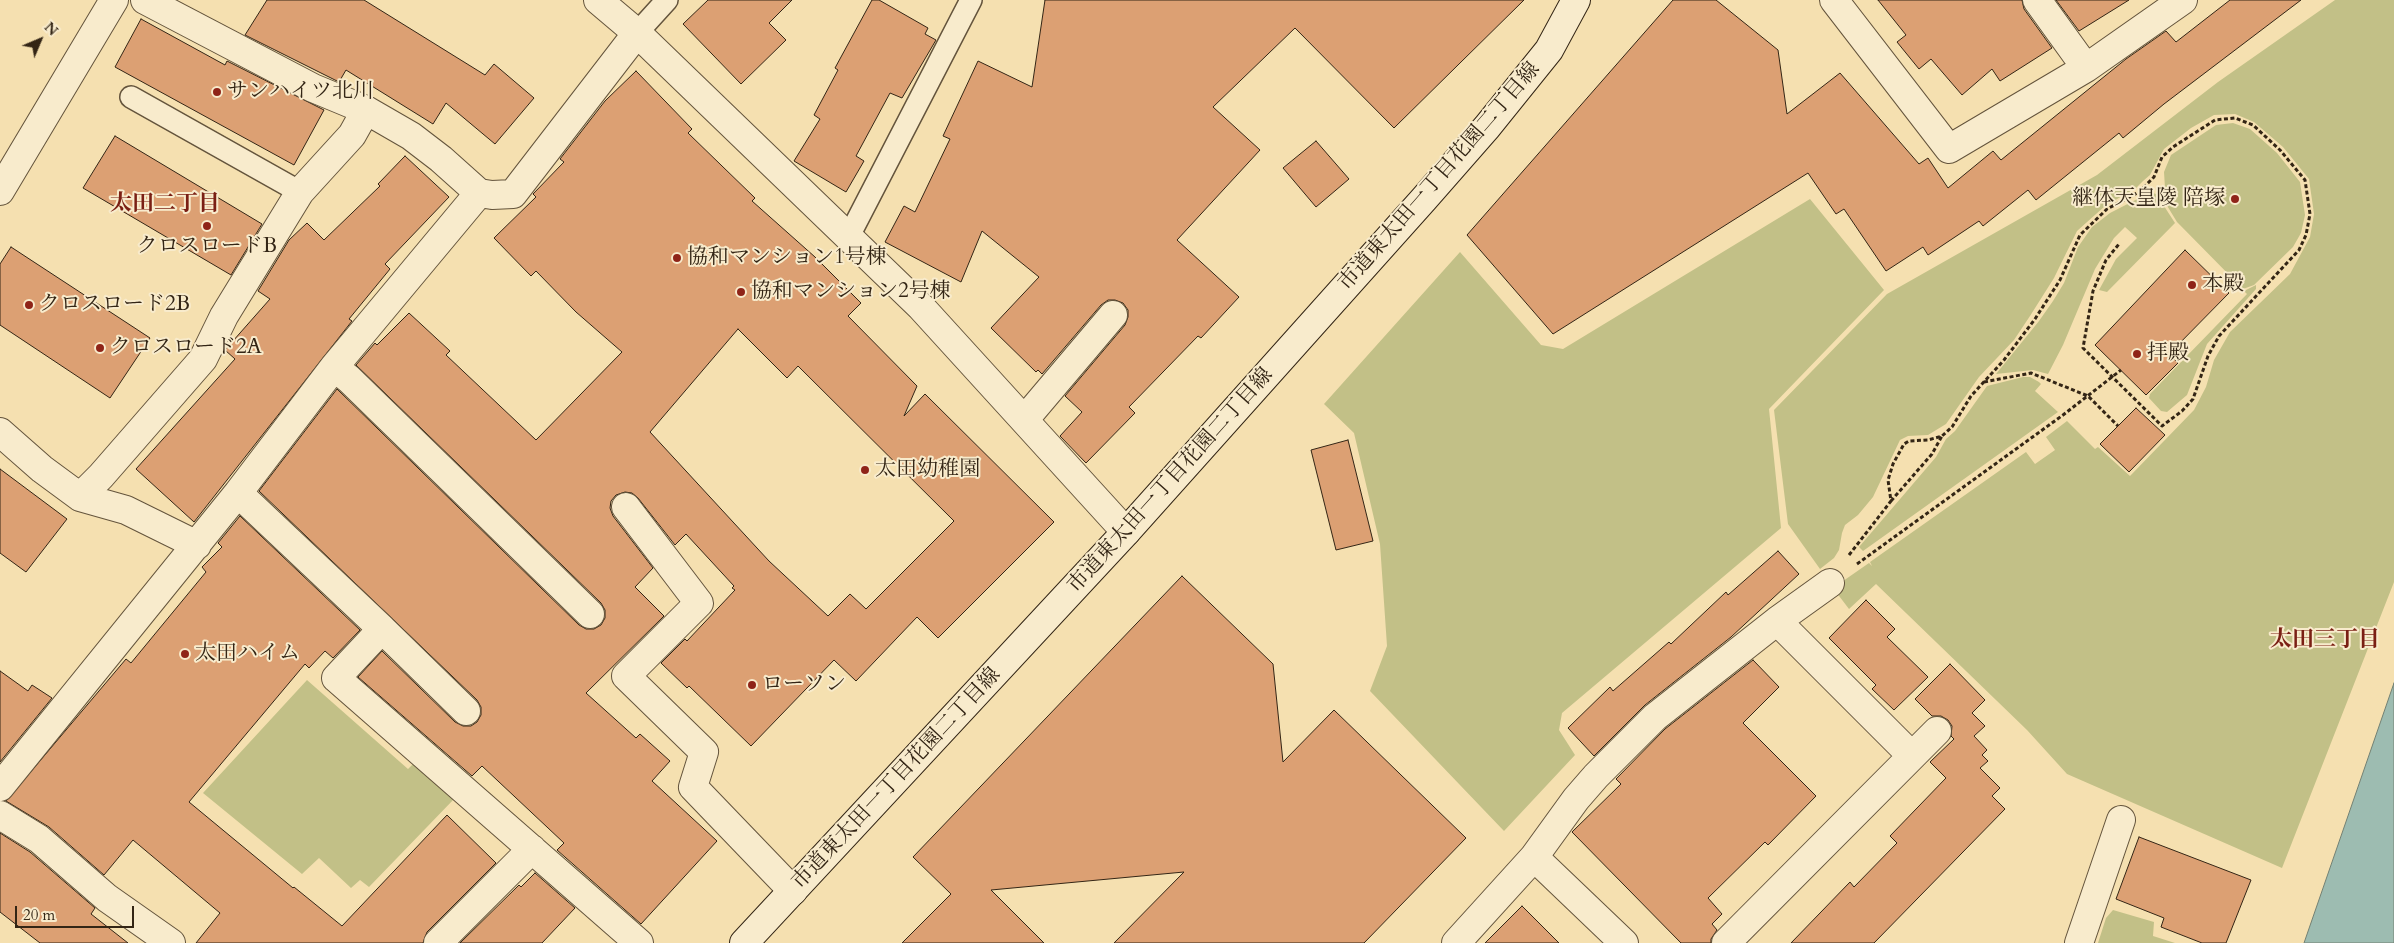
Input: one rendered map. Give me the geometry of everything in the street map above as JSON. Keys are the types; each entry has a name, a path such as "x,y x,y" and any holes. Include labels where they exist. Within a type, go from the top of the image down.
{"street":[{"path":"0,191 114,0"},
{"path":"144,0 313,88 366,110 411,136 441,159 479,193 492,196 512,194 637,33"},
{"path":"598,0 637,33 921,307 1126,532"},
{"name":"市道東太田一丁目花園二丁目線","path":"744,943 1126,532 1487,128 1548,50 1576,0"},
{"path":"1834,0 1949,149 2086,68 2183,0"},
{"path":"2037,0 2086,68"},
{"path":"80,497 101,476 203,359 224,316 300,192 352,135 366,110"},
{"path":"0,787 197,545 334,367 479,193"},
{"path":"1025,419 1113,315"},
{"path":"334,367 349,379 590,614"},
{"path":"0,432 42,469 80,497 126,510 197,545"},
{"path":"238,493 466,711"},
{"path":"626,507 699,603 626,676 704,752 693,788 793,892"},
{"path":"1456,943 1534,857 1576,799 1656,717 1777,621 1833,581"},
{"path":"1777,621 1912,756"},
{"path":"382,629 336,678 639,943"},
{"path":"1726,943 1937,731"},
{"path":"0,815 39,839 107,898 171,943"},
{"path":"2079,943 2121,820"},
{"path":"438,943 532,849"},
{"path":"1534,857 1624,943"}],"lane":[{"path":"637,33 667,0"},
{"path":"848,238 971,0"},
{"path":"131,97 300,192"}],"path":[{"path":"1833,581 1856,544 1932,454 1942,436 1952,427 1983,382 2004,360 2035,319 2060,280 2074,246 2089,224 2107,209 2139,192 2154,177 2162,157 2167,152 2194,132 2215,120 2235,118 2253,125 2280,150 2305,180 2310,214 2306,235 2299,250 2219,336 2208,356 2193,399 2167,424 2162,426 2082,348 2093,291 2106,260 2119,244"},
{"path":"1833,581 2121,370"},
{"path":"1983,382 2031,373 2088,396 2118,426"},
{"path":"1891,501 1888,480 1893,464 1904,444 1909,441 1928,440 1942,436"}],"shaded area":[{"path":"2335,0 2394,0 2394,582 2282,868 2067,774 2027,730 1876,584 1849,609 1833,588 1869,563 1872,566 1870,562 2026,452 2035,464 2055,450 2046,437 2067,421 2095,449 2098,447 2130,476 2194,410 2206,387 2214,360 2230,332 2290,274 2310,237 2314,214 2309,179 2283,147 2254,122 2235,114 2214,115 2191,128 2164,149 2150,175 2136,188 2105,206 2077,231 2054,278 2014,340 1979,377 1946,424 1928,435 1908,436 1900,440 1873,497 1858,515 1845,525 1839,550 1834,558 1820,569 1788,524 1774,410 1887,294 2097,175 2218,82"},
{"path":"2233,123 2250,129 2277,153 2300,182 2305,215 2301,233 2293,247 2254,285 2243,289 2177,222 2166,204 2164,172 2171,155 2216,125"},
{"path":"2151,192 2163,197 2164,206 2175,223 2107,292 2099,290 2116,259 2137,238 2125,227 2114,238 2095,269 2063,345 2048,374 2033,370 1996,374 2053,301 2064,283 2078,247 2092,227 2110,213"},
{"path":"1810,199 1884,290 1769,409 1781,528 1562,713 1559,730 1575,755 1504,831 1370,691 1387,646 1380,544 1354,433 1324,404 1460,252 1541,345 1563,349"},
{"path":"2256,285 2256,289 2207,344 2187,395 2167,412 2161,411 2149,398 2150,394 2247,294 2244,291"},
{"path":"2030,377 2041,384 2035,391 2058,412 1863,551 1859,547 1936,457 1946,439 1955,431 1987,386"},
{"path":"307,680 408,769 415,762 455,798 369,887 360,880 351,888 319,858 302,874 203,793"},
{"path":"2113,910 2154,922 2153,936 2175,943 2098,943 2106,918"}],"water":[{"path":"2394,683 2394,943 2304,943"}],"building":[{"path":"267,0 364,0 485,75 494,64 534,98 495,144 446,103 433,124 346,70 339,82 245,35"},
{"path":"708,0 792,0 769,23 786,40 741,84 683,24"},
{"path":"872,0 879,0 928,28 925,34 936,40 902,98 890,93 856,156 864,161 846,192 794,161 820,119 814,115 838,70 835,68"},
{"path":"1045,0 1524,0 1394,128 1295,28 1213,107 1260,150 1177,240 1239,297 1201,338 1198,336 1129,407 1135,413 1086,463 1060,436 1082,412 1065,396 1125,325 1128,310 1123,303 1108,300 1101,305 1042,374 1038,370 1036,372 991,328 1039,277 982,231 961,282 885,242 904,206 915,212 950,139 943,136 978,61 1032,87"},
{"path":"1673,0 1716,0 1778,50 1787,114 1840,73 1919,164 1928,158 1948,188 1993,151 2001,160 2126,59 2166,31 2176,42 2230,0 2301,0 2164,104 2123,138 2119,133 2036,200 2028,190 1983,226 1979,221 1928,255 1923,247 1886,271 1844,209 1836,214 1808,173 1553,334 1467,235"},
{"path":"1878,0 2022,0 2024,9 2052,48 2000,81 1992,69 1962,95 1931,59 1919,69 1897,42 1906,35"},
{"path":"2056,0 2129,0 2079,31"},
{"name":"サンハイツ北川","path":"141,19 225,65 227,61 324,110 294,165 115,67"},
{"path":"636,71 692,129 688,133 755,198 752,201 815,257 861,303 848,316 917,386 904,416 925,394 1054,522 938,638 917,617 856,681 834,660 751,746 689,686 687,688 661,663 685,639 687,641 735,590 732,588 734,586 686,534 675,545 638,498 632,493 625,492 616,495 611,501 610,508 613,516 653,568 635,587 664,616 586,693 636,738 640,734 670,761 652,781 717,841 641,924 557,850 564,843 482,766 472,776 358,677 382,651 455,722 463,726 471,726 477,722 481,715 481,707 477,700 259,491 337,389 579,625 586,629 594,629 601,625 605,618 605,610 601,603 356,365 375,343 377,345 409,313 450,351 446,355 536,440 622,352 576,312 536,271 531,276 494,238 536,197 533,194 564,162 560,159 605,101","holes":["738,329 787,378 798,366 954,521 866,609 850,594 828,616 769,561 650,432"]},
{"path":"115,136 262,224 231,275 83,188"},
{"path":"1316,141 1349,179 1316,207 1283,168"},
{"path":"405,156 449,197 385,264 390,269 349,319 352,321 194,522 136,469 235,359 225,350 270,299 258,291 289,240 307,223 324,240 380,186 378,184"},
{"path":"11,247 150,338 110,398 0,325 0,264"},
{"path":"2185,250 2229,293 2169,354 2178,363 2146,395 2095,345"},
{"path":"2136,408 2165,435 2129,472 2100,444"},
{"path":"1348,440 1373,541 1336,550 1311,450"},
{"path":"0,469 67,519 26,572 0,553"},
{"path":"240,516 360,630 333,658 325,651 309,668 305,664 189,802 342,926 447,815 496,863 427,932 423,943 196,943 220,913 133,840 104,875 49,827 6,801 126,659 131,663 206,572 202,567 222,547 218,543"},
{"path":"1778,551 1799,574 1731,637 1645,705 1594,756 1568,728 1610,687 1613,691 1669,642 1671,644 1726,592 1728,595"},
{"path":"1182,576 1273,664 1283,762 1334,710 1466,838 1364,943 1114,943 1184,872 991,890 1044,943 902,943 951,894 913,857"},
{"path":"1866,600 1895,629 1887,637 1928,677 1894,710 1872,689 1876,685 1829,638"},
{"path":"1753,660 1779,687 1743,723 1816,796 1768,845 1765,842 1708,898 1722,914 1712,924 1717,930 1711,939 1711,943 1681,943 1572,832 1621,784 1616,779 1665,729"},
{"path":"1950,664 1985,700 1972,713 1985,726 1974,736 1987,750 1982,755 1988,761 1980,768 2000,788 1992,796 2005,809 1874,943 1791,943 1850,882 1854,887 1897,843 1890,836 1946,778 1930,762 1954,739 1951,736 1952,726 1948,720 1941,716 1932,716 1915,699"},
{"path":"0,671 28,691 32,685 52,698 0,762"},
{"path":"0,833 30,852 95,908 91,914 128,943 40,943 0,912"},
{"path":"2139,837 2251,880 2226,943 2202,943 2161,927 2164,918 2116,899"},
{"path":"535,873 575,908 542,943 460,943 519,885 521,887"},
{"path":"1522,906 1559,943 1485,943"}],"place":[{"name":"サンハイツ北川","path":"217,92"},
{"name":"継体天皇陵 陪塚","path":"2235,199"},
{"name":"クロスロードB","path":"207,226"},
{"name":"協和マンション1号棟","path":"677,258"},
{"name":"本殿","path":"2192,285"},
{"name":"協和マンション2号棟","path":"741,292"},
{"name":"クロスロード2B","path":"29,305"},
{"name":"クロスロード2A","path":"100,348"},
{"name":"拝殿","path":"2137,354"},
{"name":"太田幼稚園","path":"865,470"},
{"name":"太田ハイム","path":"185,654"},
{"name":"ローソン","path":"752,685"}],"district":[{"name":"太田二丁目","path":"165,205"},
{"name":"太田三丁目","path":"2325,641"}]}
